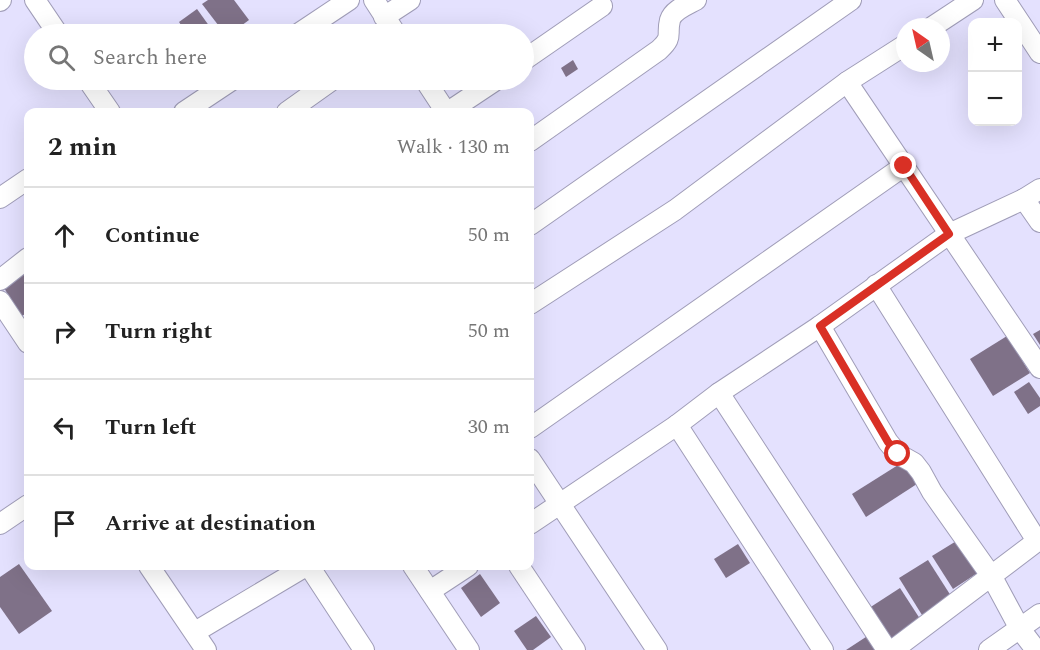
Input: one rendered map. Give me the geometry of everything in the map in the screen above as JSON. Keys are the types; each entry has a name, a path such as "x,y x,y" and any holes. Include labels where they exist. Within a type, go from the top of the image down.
{"street":[{"path":"35,0 51,24"},
{"path":"313,24 349,0"},
{"path":"374,0 388,24"},
{"path":"396,24 410,0"},
{"path":"534,138 659,50 667,42 670,34 670,21 674,13 696,0"},
{"path":"534,222 851,0"},
{"path":"946,18 974,0"},
{"path":"1005,0 1040,53"},
{"path":"534,53 602,6"},
{"path":"534,300 675,210 848,82 896,51"},
{"path":"848,82 1040,368"},
{"path":"95,90 107,108"},
{"path":"190,108 217,90"},
{"path":"293,108 318,90"},
{"path":"432,90 444,108"},
{"path":"453,108 481,90"},
{"path":"534,425 904,166"},
{"path":"0,198 24,182"},
{"path":"534,521 820,326 949,234 1032,194 1040,222"},
{"path":"0,280 24,261"},
{"path":"876,285 1039,540 893,650"},
{"path":"0,301 24,337"},
{"path":"820,326 888,442 898,454 914,463 921,472 932,492 992,577 1020,629 1036,650"},
{"path":"719,393 887,650"},
{"path":"676,425 823,650"},
{"path":"534,465 657,650"},
{"path":"0,524 24,508"},
{"path":"152,570 207,650"},
{"path":"195,633 300,570"},
{"path":"310,570 364,650"},
{"path":"416,570 469,650"},
{"path":"430,591 462,570"},
{"path":"522,570 575,650"},
{"path":"989,650 1040,614"}],"building":[{"path":"208,0 234,0 249,20 244,24 217,24 202,4"},
{"path":"197,9 208,24 180,24 179,22"},
{"path":"573,60 578,69 566,77 561,68"},
{"path":"24,271 24,315 22,316 2,285"},
{"path":"1040,330 1040,345 1033,334"},
{"path":"1007,336 1030,373 993,396 970,359"},
{"path":"1029,382 1040,398 1040,406 1028,414 1014,392"},
{"path":"906,460 920,482 866,517 852,494"},
{"path":"958,540 979,572 953,589 932,556"},
{"path":"738,544 750,563 726,578 714,559"},
{"path":"928,560 951,596 922,615 899,578"},
{"path":"19,564 52,611 19,634 0,607 0,577"},
{"path":"480,574 500,603 481,617 461,588"},
{"path":"900,588 924,625 890,647 866,610"},
{"path":"536,616 551,637 533,650 527,650 514,631"},
{"path":"872,633 883,650 846,650"}],"route":[{"path":"898,454 888,442 820,326 949,234 904,166"}]}
